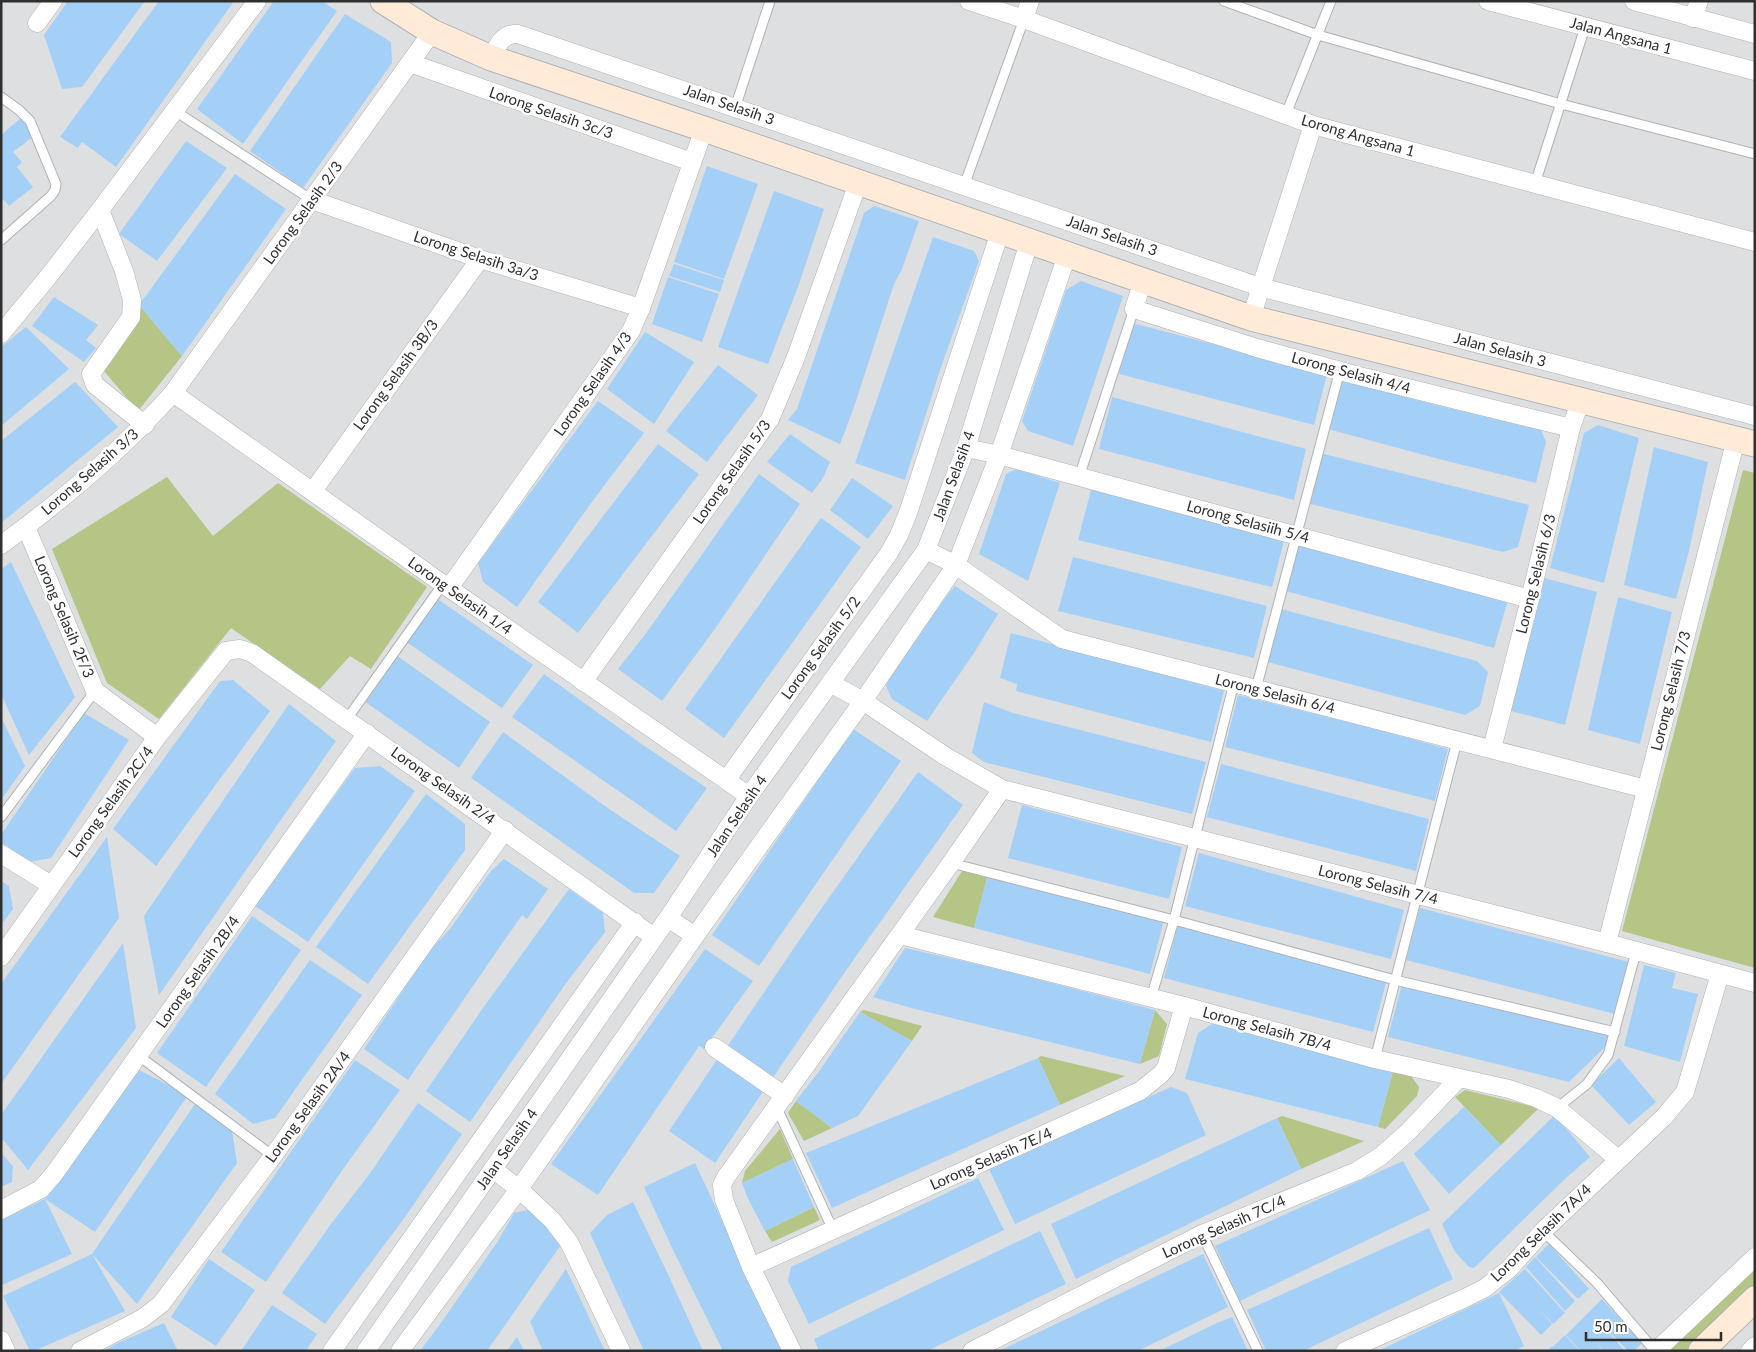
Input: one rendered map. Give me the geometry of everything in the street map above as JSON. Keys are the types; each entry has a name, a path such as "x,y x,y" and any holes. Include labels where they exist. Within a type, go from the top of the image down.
{"street":[{"path":"37,23 52,1"},
{"path":"1,334 100,210 257,1"},
{"name":"Jalan Selasih 3","path":"383,1 432,32 491,58 704,129 858,184 1251,318 1581,399 1745,442"},
{"name":"Lorong Angsana 1","path":"969,1 1024,19 1313,125 1755,242"},
{"path":"1024,19 1030,1"},
{"name":"Jalan Angsana 1","path":"1488,1 1755,71"},
{"path":"1634,1 1696,9 1755,34"},
{"name":"Lorong Selasih 2/3","path":"173,393 432,32"},
{"name":"Jalan Selasih 3","path":"491,58 503,37 518,34 1260,287 1755,416"},
{"name":"Lorong Selasih 3c/3","path":"410,63 692,162"},
{"path":"1251,318 1313,125"},
{"name":"Lorong Selasih 4/3","path":"446,586 631,331 641,308 704,129"},
{"name":"Lorong Selasih 5/3","path":"583,682 770,419 796,357 858,184"},
{"name":"Lorong Selasih 3a/3","path":"312,200 480,259 641,308"},
{"path":"100,210 124,271 132,300 131,317 92,374 96,385 144,425"},
{"name":"Lorong Selasih 5/2","path":"727,779 889,553 899,535 908,513 1000,232"},
{"name":"Jalan Selasih 4","path":"366,1351 668,918 749,796 926,550 966,448 1029,242"},
{"path":"400,1351 519,1189 695,936 863,701 956,565 999,455 1066,255"},
{"name":"Lorong Selasih 3B/3","path":"313,491 480,259"},
{"path":"1134,309 1143,280"},
{"name":"Lorong Selasih 4/4","path":"1134,309 1257,348 1571,428"},
{"name":"Lorong Selasih 1/4","path":"173,393 583,682 727,779 749,796"},
{"name":"Lorong Selasih 3/3","path":"1,545 26,527 115,453 173,393"},
{"name":"Lorong Selasih 6/3","path":"1492,750 1571,428 1581,399"},
{"name":"Lorong Selasih 7/3","path":"1607,943 1646,789 1745,442"},
{"name":"Lorong Selasiih 5/4","path":"966,448 999,455 1530,599"},
{"name":"Lorong Selasih 2F/3","path":"26,527 95,692 157,738"},
{"name":"Lorong Selasih 6/4","path":"926,550 956,565 1062,639 1646,789"},
{"name":"Lorong Selasih 2/4","path":"226,651 240,649 252,653 654,937"},
{"name":"Lorong Selasih 2C/4","path":"1,957 157,738 226,651"},
{"name":"Lorong Selasih 7/4","path":"830,683 863,701 945,756 1002,789 1607,943 1755,983"},
{"name":"Lorong Selasih 2B/4","path":"1,1210 41,1189 54,1174 367,733"},
{"path":"792,1351 751,1267 724,1200 722,1185 726,1176 781,1102 1002,789"},
{"name":"Lorong Selasih 2A/4","path":"80,1351 143,1318 162,1304 274,1156 505,830"},
{"path":"1,854 51,885"},
{"path":"668,918 695,936"},
{"path":"332,1351 635,922"},
{"name":"Lorong Selasih 7B/4","path":"900,935 1184,1006 1375,1059 1509,1089 1536,1098 1557,1108 1618,1158"},
{"name":"Lorong Selasih 7A/4","path":"1345,1351 1485,1288 1508,1269 1543,1231 1664,1116 1685,1092 1720,974"},
{"name":"Lorong Selasih 7E/4","path":"751,1267 1140,1092 1166,1068 1184,1006"},
{"path":"714,1046 781,1102"},
{"name":"Lorong Selasih 7C/4","path":"972,1351 1202,1234 1357,1171 1381,1156 1408,1132 1458,1079"},
{"path":"493,1169 519,1189 552,1220 570,1242 621,1351"},
{"path":"1655,1351 1755,1257"},
{"path":"1701,1351 1755,1299"},
{"path":"1,1340 6,1351"}],"lane":[{"path":"735,108 770,1"},
{"path":"1224,1 1318,35 1560,104 1755,154"},
{"path":"1286,114 1331,1"},
{"path":"964,186 1024,19"},
{"path":"1535,184 1585,27"},
{"path":"1,96 19,110 30,122 56,184 51,196 1,240"},
{"path":"175,111 312,200"},
{"path":"1079,477 1134,309"},
{"path":"1256,689 1340,370"},
{"path":"347,719 446,586"},
{"path":"1151,998 1174,920 1234,683"},
{"path":"1,817 95,692"},
{"path":"1375,1059 1457,740"},
{"path":"951,863 1174,920 1395,980 1614,1032"},
{"path":"1557,1108 1587,1084 1608,1055 1636,952"},
{"path":"139,1056 274,1156"},
{"path":"781,1102 834,1230"},
{"path":"1543,1231 1597,1283 1655,1351"},
{"path":"1202,1234 1258,1351"}],"green space":[{"path":"139,305 182,356 138,411 98,364"},
{"path":"1743,470 1755,473 1755,968 1622,931"},
{"path":"167,477 213,536 278,483 427,587 371,669 350,656 320,689 231,628 159,719 107,683 52,549"},
{"path":"964,868 988,874 974,928 933,917"},
{"path":"864,1010 922,1026 912,1041 860,1012"},
{"path":"1155,1010 1167,1024 1159,1056 1140,1064"},
{"path":"1041,1056 1125,1076 1060,1105 1038,1058"},
{"path":"1393,1071 1411,1076 1419,1087 1417,1096 1385,1129 1378,1127"},
{"path":"1465,1090 1539,1108 1501,1145 1455,1097"},
{"path":"796,1101 832,1128 804,1141 788,1113"},
{"path":"1282,1116 1364,1141 1301,1169 1277,1118"},
{"path":"780,1129 793,1159 742,1183 745,1171"},
{"path":"814,1207 820,1220 772,1242 765,1231"},
{"path":"1755,1257 1755,1299 1701,1351 1656,1351"}],"building":[{"path":"68,1 145,1 82,87 62,89 44,35"},
{"path":"159,1 234,1 116,167 82,142 78,148 60,137"},
{"path":"274,1 322,1 337,11 243,144 197,109"},
{"path":"345,14 391,42 392,63 303,188 250,151"},
{"path":"21,118 35,135 13,152 22,162 17,167 33,187 9,206 4,200 1,201 1,135"},
{"path":"186,141 227,168 157,261 119,234"},
{"path":"707,166 758,184 724,279 674,262"},
{"path":"235,174 286,209 182,356 139,305"},
{"path":"774,191 824,209 798,287 768,364 718,347"},
{"path":"874,206 919,221 902,269 894,284 840,444 788,420 797,409 864,213"},
{"path":"933,237 974,251 979,261 940,370 905,480 855,463"},
{"path":"674,264 724,280 720,292 669,276"},
{"path":"668,277 719,294 702,342 652,324"},
{"path":"1081,281 1123,296 1073,446 1028,431 1022,421 1066,290"},
{"path":"54,297 98,325 86,340 96,348 84,362 32,326"},
{"path":"1132,323 1327,374 1314,425 1119,374"},
{"path":"26,327 69,369 1,426 1,347"},
{"path":"645,332 694,362 654,424 607,389"},
{"path":"718,365 758,395 707,462 666,431"},
{"path":"1341,380 1541,430 1546,442 1536,483 1328,429"},
{"path":"75,382 118,427 1,523 1,441"},
{"path":"1112,397 1306,449 1294,500 1099,449"},
{"path":"598,401 644,433 517,607 483,582 478,563"},
{"path":"1598,425 1639,438 1604,583 1550,568 1584,433"},
{"path":"790,434 830,462 823,478 812,493 767,462"},
{"path":"658,444 699,474 578,633 538,602"},
{"path":"1654,447 1708,462 1689,551 1676,599 1624,585"},
{"path":"1320,453 1529,505 1518,547 1503,552 1307,503"},
{"path":"1016,469 1060,483 1028,581 979,554 1006,474"},
{"path":"759,474 800,504 717,626 662,701 618,669 644,636"},
{"path":"852,478 893,506 868,539 830,510"},
{"path":"1091,490 1172,508 1285,537 1272,587 1078,540"},
{"path":"821,518 861,547 724,738 685,709"},
{"path":"1300,540 1498,592 1507,603 1494,648 1286,591"},
{"path":"1073,557 1267,606 1254,658 1058,611"},
{"path":"11,562 75,697 29,755 1,694 1,569"},
{"path":"1544,578 1597,592 1565,725 1511,711"},
{"path":"955,586 998,614 974,653 927,721 892,699 886,686 890,675 936,609"},
{"path":"1618,597 1672,612 1640,744 1588,730"},
{"path":"436,598 533,665 502,708 405,641"},
{"path":"1281,609 1477,661 1488,672 1480,706 1465,715 1268,662"},
{"path":"1011,633 1224,691 1211,742 1016,691 1017,684 1000,678"},
{"path":"396,655 490,722 459,768 364,701"},
{"path":"544,674 640,743 707,788 676,831 512,717"},
{"path":"233,680 270,711 156,866 113,829 220,681"},
{"path":"1238,695 1448,749 1435,801 1225,747"},
{"path":"984,702 1013,713 1206,762 1192,814 984,762 972,753"},
{"path":"289,704 336,741 159,995 144,916"},
{"path":"84,713 129,740 51,858 30,862 1,842 1,835"},
{"path":"1,717 25,766 1,800"},
{"path":"853,729 901,761 759,966 712,935"},
{"path":"503,732 609,809 680,856 654,893 634,893 471,778"},
{"path":"1221,764 1429,819 1416,871 1207,817"},
{"path":"380,766 415,791 308,942 255,906 355,768"},
{"path":"918,772 963,805 772,1079 727,1047 802,936"},
{"path":"426,794 465,824 465,850 368,984 316,947"},
{"path":"1022,805 1182,847 1169,899 1008,858"},
{"path":"107,837 119,918 1,1084 1,984"},
{"path":"1199,853 1404,910 1391,959 1185,906"},
{"path":"504,859 548,889 527,919 522,915 408,1080 364,1049 429,951 450,929 491,871"},
{"path":"988,874 1164,920 1150,974 974,928"},
{"path":"1,881 9,886 13,909 1,925"},
{"path":"569,889 603,913 605,932 564,986 470,1122 426,1091"},
{"path":"1420,908 1629,962 1615,1014 1406,960"},
{"path":"252,916 301,950 206,1087 157,1053"},
{"path":"1178,925 1387,979 1373,1032 1164,978"},
{"path":"123,943 136,1028 28,1170 1,1137 1,1115"},
{"path":"905,948 994,968 1155,1010 1140,1064 873,997"},
{"path":"705,949 753,981 704,1049 699,1046 598,1195 551,1164"},
{"path":"310,960 362,995 275,1118 253,1124 215,1094"},
{"path":"1644,965 1676,973 1672,988 1698,994 1680,1062 1624,1046"},
{"path":"1402,984 1498,1009 1610,1034 1606,1046 1569,1082 1388,1037"},
{"path":"860,1012 912,1041 858,1116 832,1128 796,1101"},
{"path":"1215,1022 1393,1071 1378,1127 1185,1079 1198,1033"},
{"path":"718,1058 764,1090 715,1163 669,1131"},
{"path":"1038,1058 1060,1105 832,1208 806,1153"},
{"path":"1619,1058 1656,1102 1629,1125 1591,1085"},
{"path":"355,1060 400,1090 266,1282 221,1252"},
{"path":"139,1070 188,1095 95,1232 45,1199"},
{"path":"1171,1087 1187,1093 1206,1135 1015,1224 989,1169"},
{"path":"418,1103 462,1134 405,1217 325,1324 282,1293 371,1172"},
{"path":"195,1104 232,1131 237,1163 137,1304 92,1254"},
{"path":"1464,1107 1501,1145 1449,1194 1414,1154"},
{"path":"1555,1115 1590,1157 1474,1268 1469,1267 1455,1252 1442,1224"},
{"path":"1277,1118 1301,1169 1076,1279 1051,1224"},
{"path":"1,1153 13,1166 12,1182 1,1187"},
{"path":"793,1159 814,1207 765,1231 748,1199 742,1183"},
{"path":"1403,1161 1430,1210 1240,1301 1215,1246"},
{"path":"695,1163 786,1351 723,1351 673,1250 644,1187"},
{"path":"978,1178 1004,1230 809,1324 788,1281 791,1267"},
{"path":"45,1199 72,1254 2,1285 1,1220"},
{"path":"633,1202 703,1351 644,1351 590,1233 607,1215"},
{"path":"532,1209 549,1222 560,1246 487,1351 420,1351 498,1241 514,1213"},
{"path":"1429,1228 1453,1279 1303,1351 1266,1351 1247,1310"},
{"path":"1040,1231 1066,1284 927,1351 819,1351 814,1339"},
{"path":"1549,1244 1589,1289 1578,1299 1536,1257"},
{"path":"92,1254 125,1311 34,1351 30,1351 3,1296"},
{"path":"1203,1254 1228,1307 1152,1344 1137,1351 999,1351"},
{"path":"1535,1257 1575,1301 1565,1311 1526,1267"},
{"path":"209,1259 255,1290 216,1346 171,1317"},
{"path":"566,1269 605,1351 543,1351 530,1322"},
{"path":"1525,1269 1565,1313 1553,1324 1537,1307 1552,1324 1541,1335 1499,1292"},
{"path":"1499,1293 1524,1346 1514,1351 1378,1351"},
{"path":"1602,1299 1642,1343 1634,1351 1628,1351 1593,1315 1625,1351 1604,1351 1594,1340 1603,1351 1581,1351 1566,1335"},
{"path":"272,1305 317,1334 306,1351 241,1351"},
{"path":"1232,1317 1248,1351 1159,1351 1217,1323"},
{"path":"164,1323 178,1351 103,1351 120,1342"},
{"path":"1565,1335 1580,1351 1547,1351 1553,1347"},
{"path":"517,1337 524,1351 507,1351"}]}
